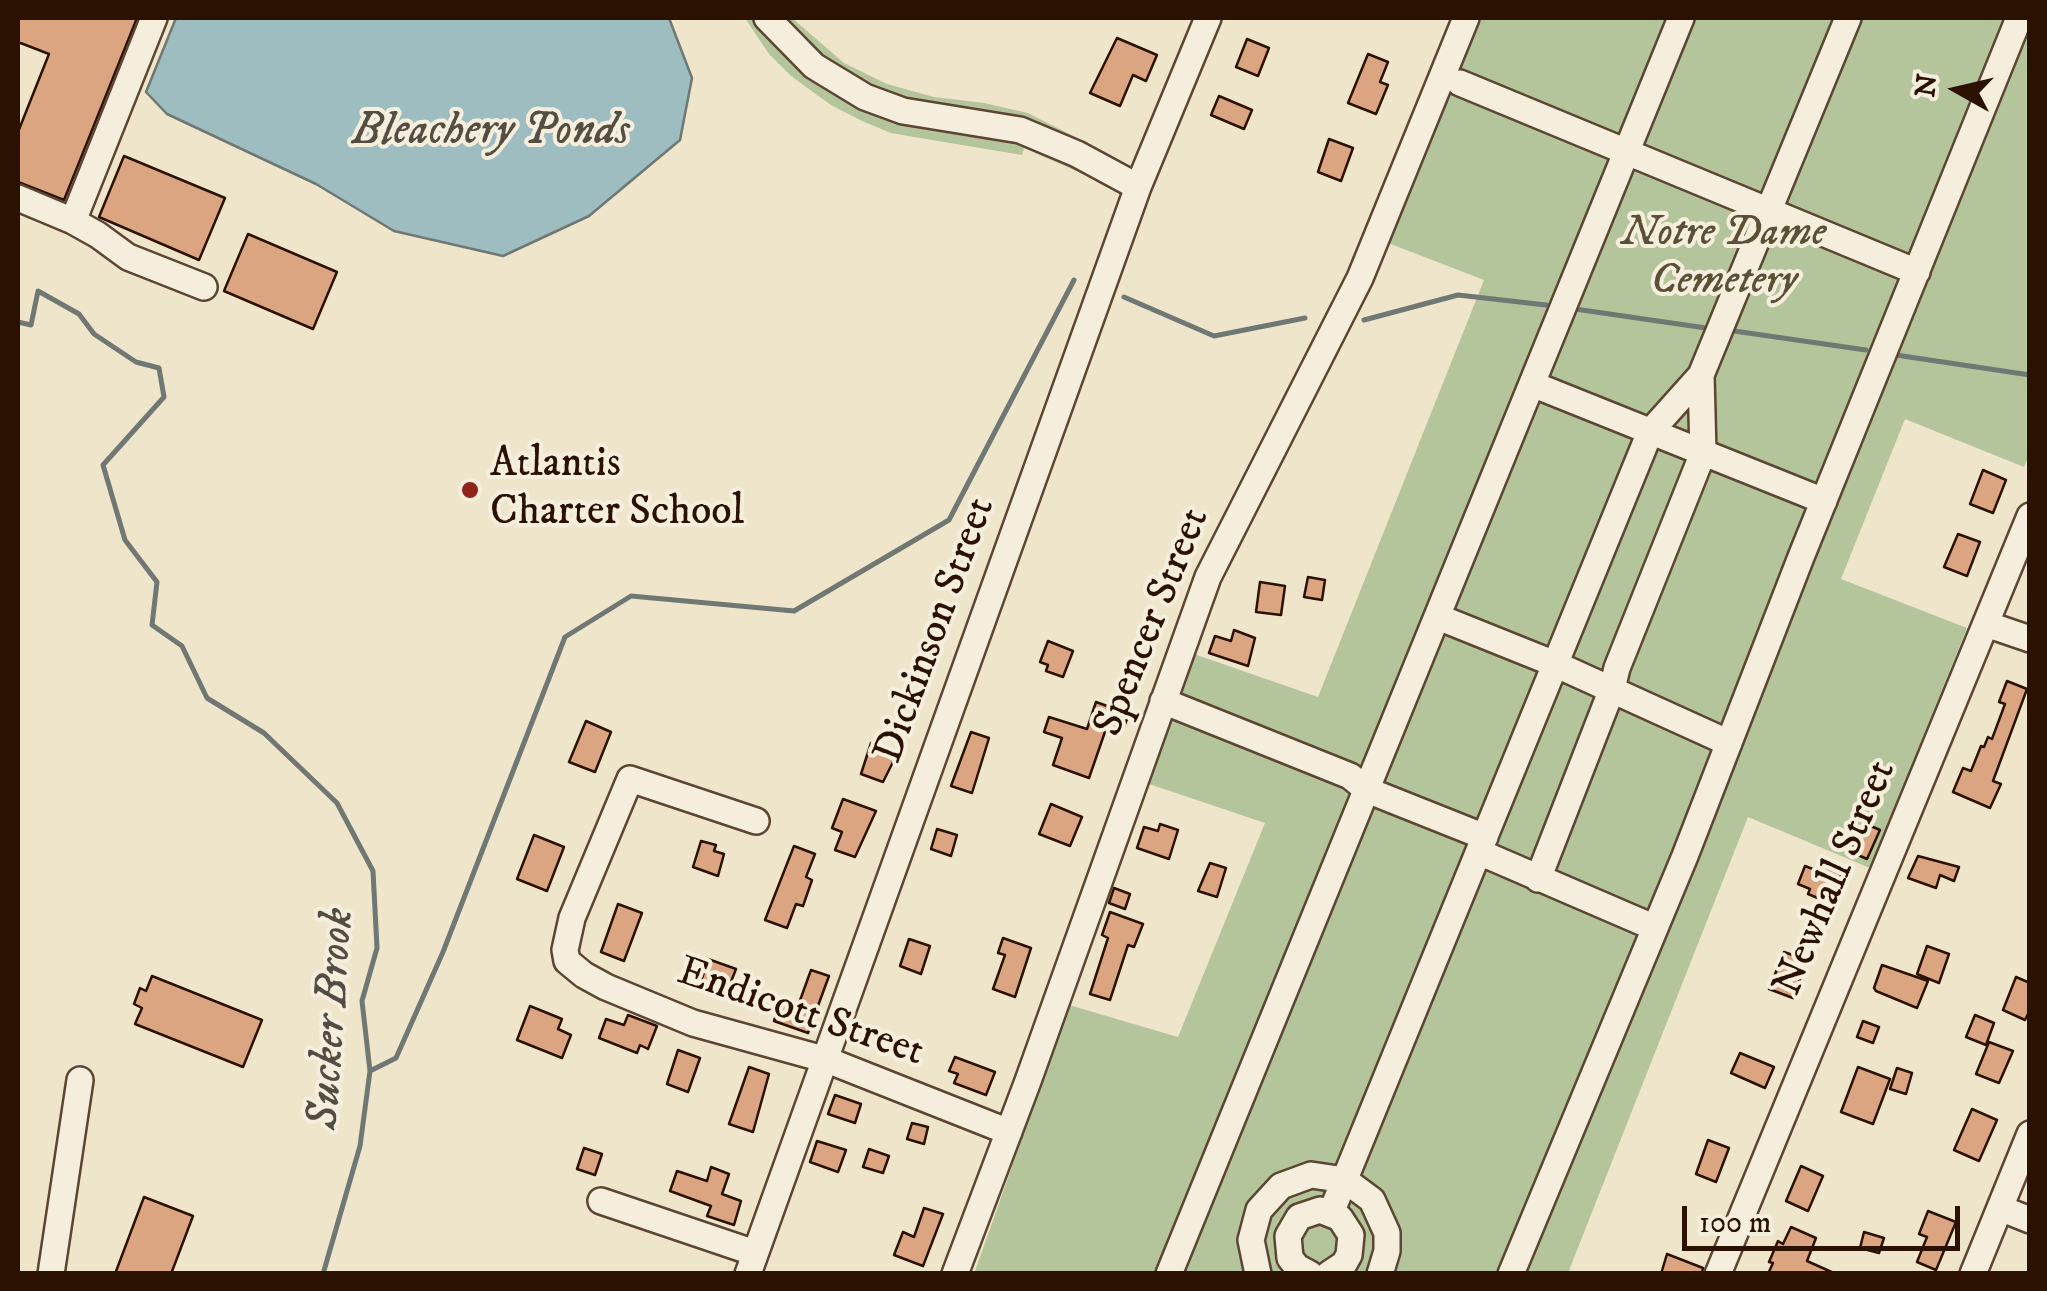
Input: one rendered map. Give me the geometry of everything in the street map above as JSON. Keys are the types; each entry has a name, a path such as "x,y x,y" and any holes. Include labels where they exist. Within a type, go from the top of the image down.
{"street":[{"path":"72,222 154,18"},
{"path":"767,18 814,66 874,101 916,114 1020,130 1078,154 1138,187"},
{"name":"Dickinson Street","path":"752,1263 1138,187 1208,18"},
{"name":"Spencer Street","path":"955,1274 1208,577 1360,278 1466,18"},
{"path":"1169,1274 1681,18"},
{"path":"1332,1213 1650,432 1702,375 1848,18"},
{"path":"1512,1274 2019,18"},
{"path":"1460,83 1917,272"},
{"path":"18,198 98,235 128,257 204,287"},
{"path":"1538,878 1703,453 1702,375"},
{"path":"1532,384 1824,502"},
{"name":"Newhall Street","path":"1718,1274 2030,516"},
{"path":"1438,617 1555,664 1729,743"},
{"path":"1986,624 2030,639"},
{"path":"1163,701 1350,776 1368,790 1482,845 1538,878 1653,928"},
{"name":"Endicott Street","path":"756,821 630,779 572,918 565,950 569,962 606,987 693,1022 827,1060 1009,1132"},
{"path":"51,1274 80,1080"},
{"path":"1973,1274 2030,1134"},
{"path":"1258,1274 1251,1240 1260,1210 1281,1186 1312,1175 1345,1180 1372,1200 1382,1216 1387,1251 1385,1272"},
{"path":"601,1201 752,1263"},
{"path":"2000,1208 2030,1220"},
{"path":"1308,1273 1290,1258 1288,1236 1292,1226 1309,1212 1332,1213 1347,1226 1352,1245 1344,1264 1329,1274"}],"green space":[{"path":"745,18 755,18 811,77 1015,138 1080,165 1076,171 1024,148 1022,155 926,139 891,133 862,121 831,105 791,76 769,54"},
{"path":"782,18 792,18 844,63 887,84 934,97 1028,113 1083,141 1081,144 877,90 836,69"},
{"name":"Notre Dame Cemetery","path":"1482,18 2029,18 2029,455 2024,467 1905,419 1841,579 1967,628 1870,868 1748,817 1568,1273 974,1274 1069,1005 1178,1037 1265,823 1146,783 1194,654 1318,697 1484,280 1388,243"}],"water":[{"name":"Bleachery Ponds","path":"176,18 669,18 692,78 680,140 589,216 503,256 394,231 316,184 167,114 146,92"}],"building":[{"path":"18,18 137,18 64,200 18,182 18,132 49,54 18,42"},
{"path":"1117,38 1157,55 1146,81 1133,75 1120,106 1090,93"},
{"path":"1247,39 1269,48 1258,76 1236,67"},
{"path":"1368,54 1388,62 1380,82 1388,85 1376,114 1348,103"},
{"path":"1219,96 1252,110 1244,129 1211,115"},
{"path":"1329,139 1353,148 1341,181 1318,172"},
{"path":"124,156 225,198 199,260 99,217"},
{"path":"248,234 337,272 313,329 224,291"},
{"path":"1983,470 2006,480 1993,513 1970,504"},
{"path":"1958,534 1980,542 1967,576 1944,567"},
{"path":"1308,577 1325,580 1322,600 1304,597"},
{"path":"1260,582 1285,586 1281,615 1256,612"},
{"path":"1234,630 1255,638 1248,666 1209,653 1215,636 1231,641"},
{"path":"1048,641 1073,651 1063,677 1046,671 1048,665 1040,662"},
{"path":"2007,681 2027,689 1993,781 2001,784 1990,808 1953,792 1963,768 1971,771 1981,746 1988,737 1992,739 2005,704 1999,702"},
{"path":"1096,702 1129,714 1122,732 1107,726 1089,778 1053,765 1062,738 1044,732 1049,717 1087,729"},
{"path":"586,721 611,732 595,772 569,762"},
{"path":"971,732 989,738 972,793 951,786"},
{"path":"871,743 898,752 883,782 861,774"},
{"path":"843,799 876,811 855,857 835,850 842,832 832,828"},
{"path":"1051,804 1082,817 1070,846 1039,834"},
{"path":"1864,823 1880,830 1867,859 1851,852"},
{"path":"1160,824 1178,830 1169,859 1137,848 1144,827 1158,831"},
{"path":"937,829 957,835 951,856 931,849"},
{"path":"534,835 564,847 547,891 517,879"},
{"path":"701,841 716,845 714,851 724,854 718,876 693,867"},
{"path":"794,846 815,854 806,877 812,880 803,906 796,904 787,928 765,920"},
{"path":"1918,856 1959,867 1954,881 1940,875 1936,888 1908,878"},
{"path":"1823,860 1844,868 1830,903 1808,894 1810,889 1798,884 1805,866 1818,871"},
{"path":"1210,863 1226,868 1217,897 1198,891"},
{"path":"1114,888 1130,894 1125,909 1109,903"},
{"path":"618,904 642,913 624,961 601,952"},
{"path":"1110,912 1143,924 1134,947 1128,945 1110,1000 1090,994 1108,938 1102,935"},
{"path":"1003,938 1031,948 1015,997 993,989 1005,955 998,953"},
{"path":"909,939 930,946 921,974 900,966"},
{"path":"1927,946 1949,954 1939,983 1917,974"},
{"path":"1784,952 1807,960 1793,998 1769,989"},
{"path":"708,959 736,969 727,992 701,982"},
{"path":"1882,965 1928,981 1917,1008 1876,991"},
{"path":"811,970 829,976 808,1033 774,1021 781,1000 798,1006"},
{"path":"152,976 262,1020 243,1067 135,1024 142,1008 134,1004 140,988 146,991"},
{"path":"2016,977 2030,983 2030,1010 2025,1020 2003,1010"},
{"path":"530,1006 562,1019 558,1029 571,1035 562,1058 517,1040"},
{"path":"628,1015 657,1026 648,1049 640,1045 637,1053 599,1038 606,1019 624,1025"},
{"path":"1975,1015 1994,1023 1986,1045 1966,1037"},
{"path":"1863,1021 1879,1027 1873,1043 1857,1037"},
{"path":"1989,1042 2013,1051 1999,1083 1976,1074"},
{"path":"678,1050 700,1058 688,1092 667,1084"},
{"path":"1740,1053 1774,1067 1765,1088 1731,1073"},
{"path":"955,1057 995,1072 986,1095 954,1083 958,1074 949,1071"},
{"path":"749,1067 769,1074 753,1132 729,1124"},
{"path":"1858,1067 1890,1079 1873,1124 1841,1112"},
{"path":"1897,1068 1912,1073 1906,1094 1890,1089"},
{"path":"835,1095 861,1104 855,1123 828,1114"},
{"path":"1972,1109 1997,1120 1979,1161 1954,1150"},
{"path":"912,1123 928,1127 924,1144 907,1139"},
{"path":"1708,1140 1729,1148 1716,1182 1696,1174"},
{"path":"817,1141 846,1150 838,1172 810,1162"},
{"path":"584,1148 602,1154 595,1175 577,1169"},
{"path":"869,1149 889,1156 883,1173 863,1167"},
{"path":"1801,1166 1823,1176 1808,1211 1786,1201"},
{"path":"711,1167 729,1174 722,1194 741,1201 734,1225 707,1216 711,1206 670,1191 677,1171 707,1181"},
{"path":"144,1197 193,1216 171,1274 115,1274"},
{"path":"924,1208 943,1214 923,1266 894,1255 903,1232 914,1237"},
{"path":"1928,1211 1956,1222 1936,1270 1917,1262 1927,1237 1919,1234"},
{"path":"1791,1227 1816,1238 1807,1261 1836,1274 1768,1274 1778,1241 1783,1244"},
{"path":"1864,1232 1884,1238 1879,1253 1860,1248"},
{"path":"1667,1254 1703,1268 1702,1274 1661,1274"}],"waterway":[{"path":"370,1071 396,1058 443,952 565,637 631,596 794,611 949,520 1074,280"},
{"name":"Sucker Brook","path":"18,322 31,325 38,291 79,314 94,334 136,362 159,368 164,397 103,465 125,540 157,582 152,625 182,646 207,698 264,733 337,803 373,871 377,948 362,1001 370,1071 360,1146 323,1274"},
{"path":"1364,320 1458,295 1546,305"},
{"path":"1124,297 1214,336 1305,318"},
{"path":"1575,309 1706,328"},
{"path":"1734,331 1866,350"},
{"path":"1896,355 2030,375"}],"place":[{"name":"Atlantis Charter School","path":"470,490"}]}
